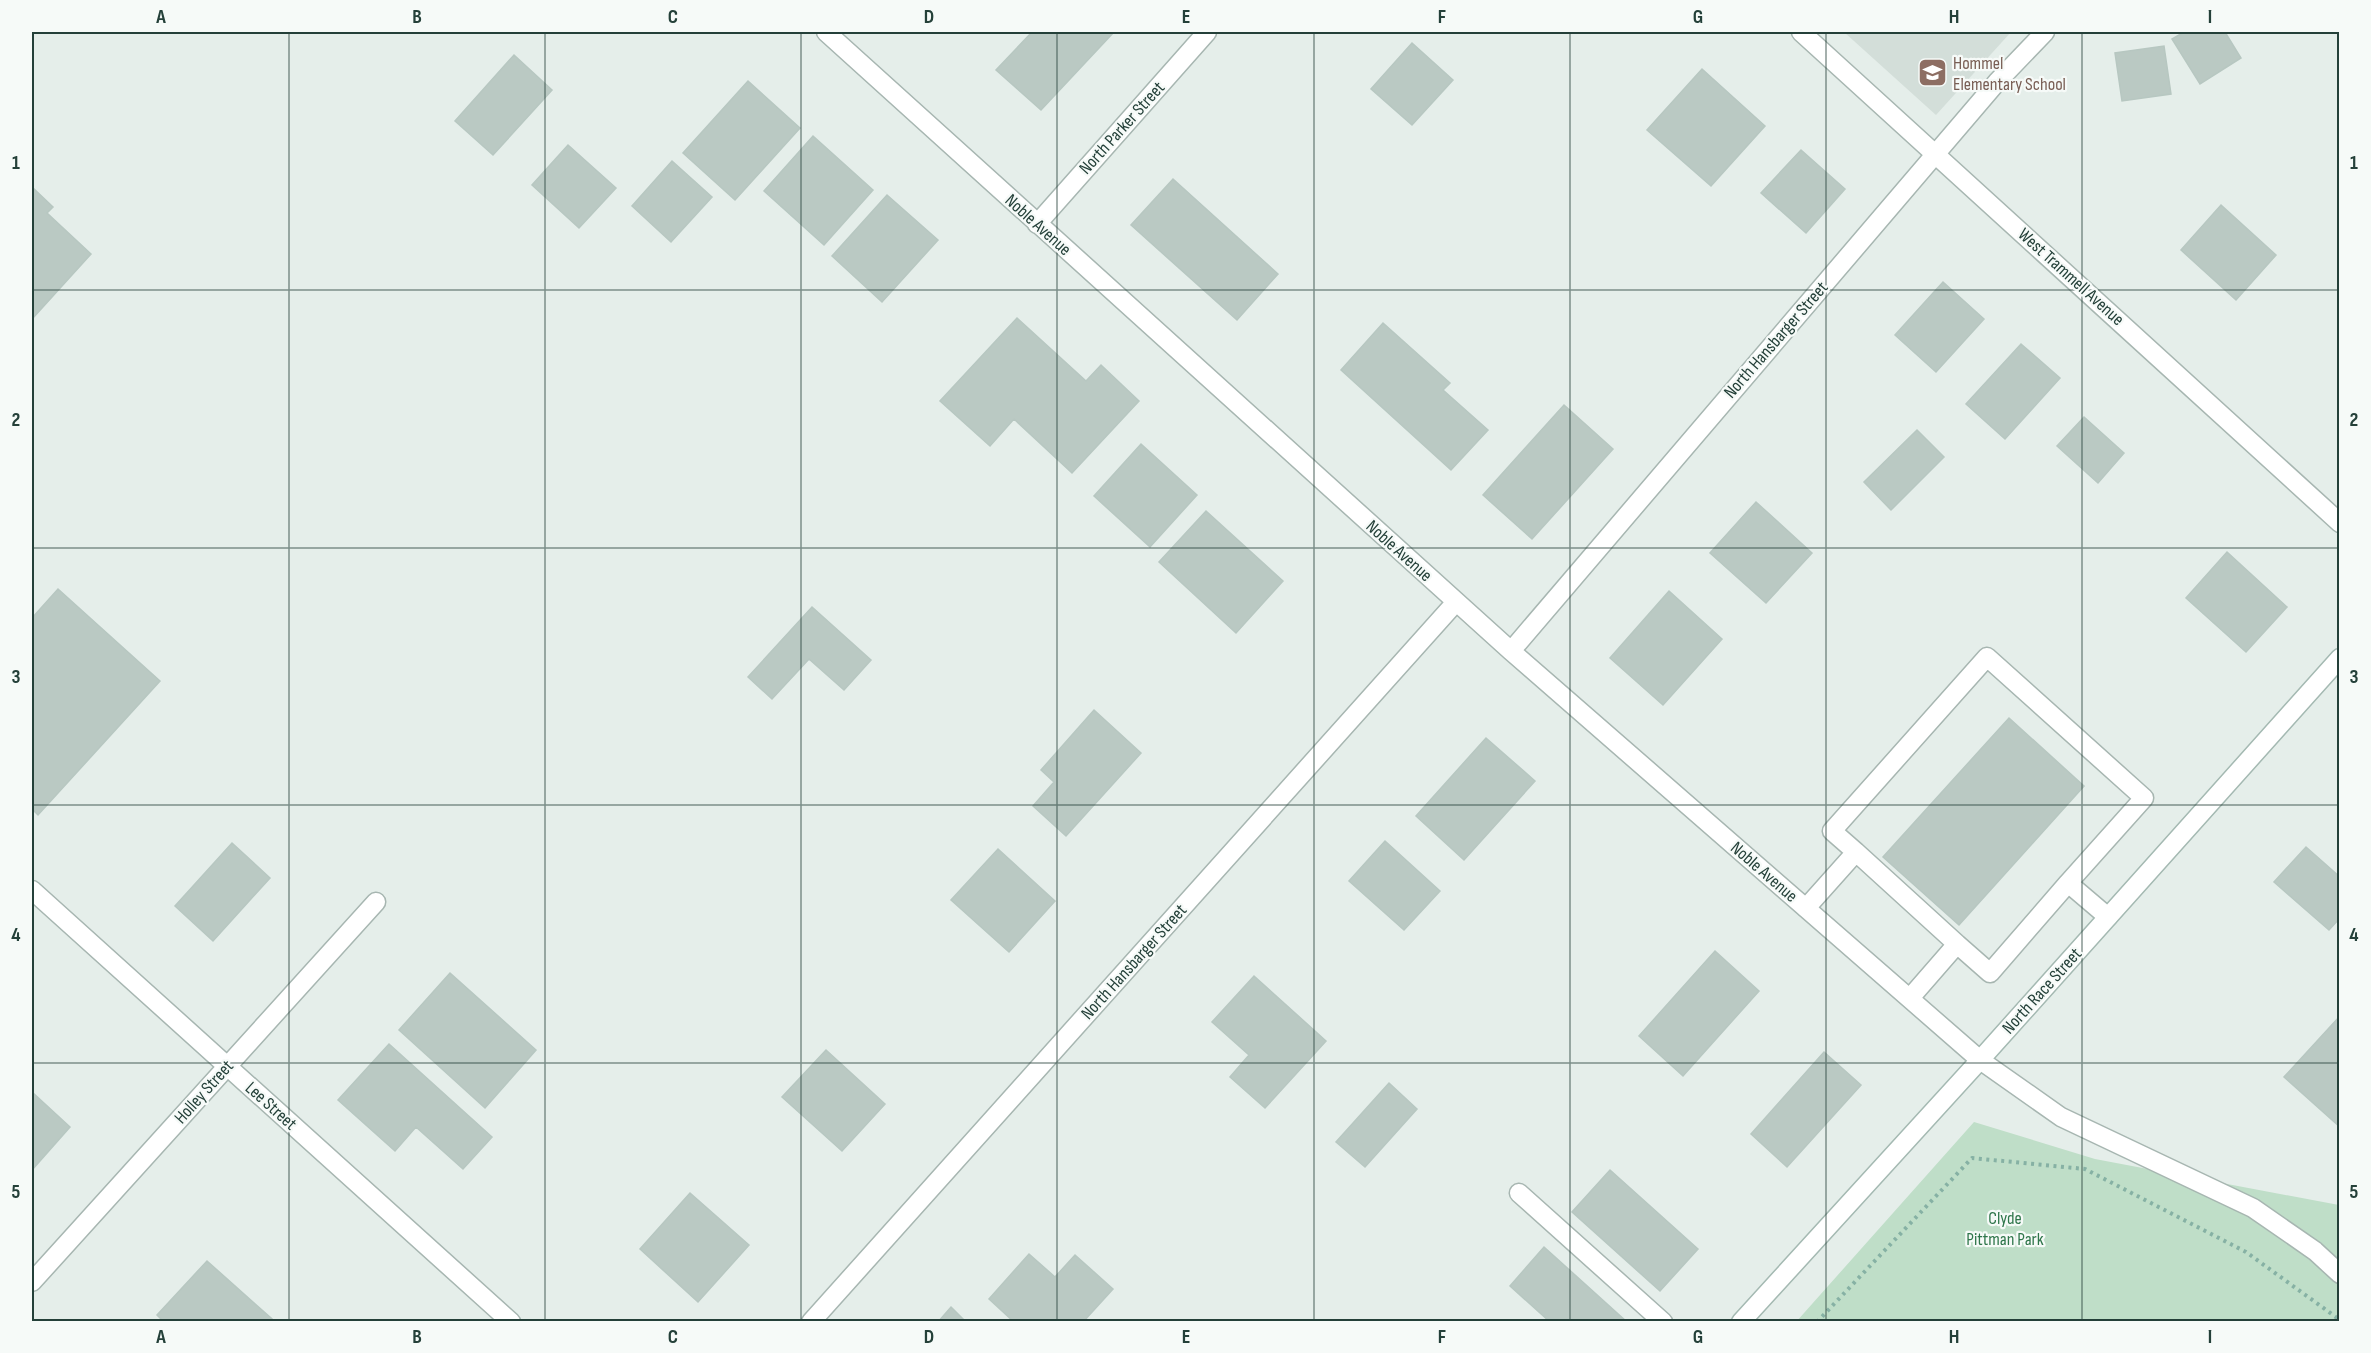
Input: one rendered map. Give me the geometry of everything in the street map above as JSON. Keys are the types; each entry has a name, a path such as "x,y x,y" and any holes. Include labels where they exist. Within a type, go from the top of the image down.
{"street":[{"name":"Noble Avenue","path":"826,32 1511,651 1980,1060 2061,1117 2253,1208 2315,1251 2340,1274"},
{"name":"North Parker Street","path":"1037,224 1207,32"},
{"name":"West Trammell Avenue","path":"1802,32 2340,523"},
{"name":"North Hansbarger Street","path":"1511,651 1936,153 2045,32"},
{"name":"North Hansbarger Street","path":"811,1322 1456,602"},
{"path":"1987,657 2144,798 2068,883 1990,973 1832,831 1987,657"},
{"name":"North Race Street","path":"1741,1322 1980,1060 2340,658"},
{"path":"1806,908 1856,852"},
{"path":"2068,883 2108,917"},
{"name":"Lee Street","path":"32,890 511,1322"},
{"name":"Holley Street","path":"32,1282 376,902"},
{"path":"1910,998 1957,944"},
{"path":"1519,1193 1663,1322"}],"path":[{"path":"1817,1322 1972,1158 2085,1169 2246,1252 2340,1320"}],"shaded area":[{"name":"Hommel Elementary School","path":"1844,32 2011,32 1936,115"}],"green space":[{"name":"Clyde Pittman Park","path":"1974,1122 2095,1159 2339,1205 2339,1321 1796,1322"}],"building":[{"path":"1032,32 1114,32 1041,110 996,70"},
{"path":"2184,32 2225,32 2241,58 2200,84 2172,39"},
{"path":"1412,43 1453,80 1412,125 1371,89"},
{"path":"2164,46 2171,94 2122,101 2115,53"},
{"path":"514,55 552,90 493,155 455,121"},
{"path":"1702,69 1765,126 1711,186 1647,130"},
{"path":"748,81 800,128 735,200 683,153"},
{"path":"813,136 873,190 824,245 764,191"},
{"path":"568,145 616,188 579,228 532,185"},
{"path":"1801,150 1845,189 1806,233 1761,193"},
{"path":"672,161 712,197 671,242 632,206"},
{"path":"1173,179 1278,274 1237,320 1131,225"},
{"path":"32,187 53,207 47,213 91,254 32,319"},
{"path":"887,195 938,240 882,302 832,256"},
{"path":"2221,205 2276,255 2236,300 2181,250"},
{"path":"1943,282 1984,319 1936,372 1895,335"},
{"path":"1017,318 1086,381 1101,365 1139,401 1072,473 1014,419 990,446 940,401"},
{"path":"1383,323 1450,383 1443,390 1488,430 1451,470 1341,370"},
{"path":"2021,344 2060,378 2005,439 1966,404"},
{"path":"1564,405 1613,449 1532,539 1483,495"},
{"path":"2084,417 2124,453 2098,483 2057,446"},
{"path":"1917,430 1944,457 1891,510 1864,482"},
{"path":"1141,444 1197,495 1150,547 1094,496"},
{"path":"1756,502 1812,553 1766,603 1710,553"},
{"path":"1206,511 1283,581 1236,633 1159,562"},
{"path":"2227,552 2287,607 2246,652 2186,598"},
{"path":"58,589 160,681 38,815 32,809 32,618"},
{"path":"1669,591 1722,639 1663,705 1610,658"},
{"path":"812,607 871,660 844,690 809,659 772,699 748,677"},
{"path":"1094,710 1141,753 1066,836 1033,806 1054,782 1041,770"},
{"path":"2009,718 2084,786 1959,925 1883,857"},
{"path":"1486,738 1535,781 1464,860 1416,816"},
{"path":"1385,841 1440,891 1404,930 1349,881"},
{"path":"232,843 270,878 213,941 175,906"},
{"path":"2306,847 2340,877 2340,918 2329,930 2274,882"},
{"path":"998,849 1055,901 1009,952 951,900"},
{"path":"1715,951 1759,991 1683,1076 1639,1036"},
{"path":"450,973 536,1050 485,1108 399,1030"},
{"path":"1254,976 1326,1041 1265,1108 1230,1077 1249,1055 1212,1022"},
{"path":"2340,1016 2340,1127 2284,1077"},
{"path":"389,1044 492,1137 463,1169 416,1127 395,1151 338,1100"},
{"path":"826,1050 885,1104 842,1151 782,1097"},
{"path":"1824,1052 1861,1085 1787,1167 1751,1134"},
{"path":"1389,1083 1417,1109 1365,1167 1336,1142"},
{"path":"32,1092 70,1127 32,1170"},
{"path":"1610,1170 1698,1249 1660,1291 1572,1212"},
{"path":"690,1193 749,1245 698,1302 640,1249"},
{"path":"1544,1247 1627,1322 1550,1322 1510,1286"},
{"path":"1029,1254 1055,1277 1075,1255 1113,1289 1083,1322 1014,1322 989,1299"},
{"path":"207,1261 272,1319 270,1322 164,1322 157,1315"},
{"path":"951,1307 966,1322 938,1322"}],"place":[{"name":"Hommel Elementary School","path":"1932,73"}]}
